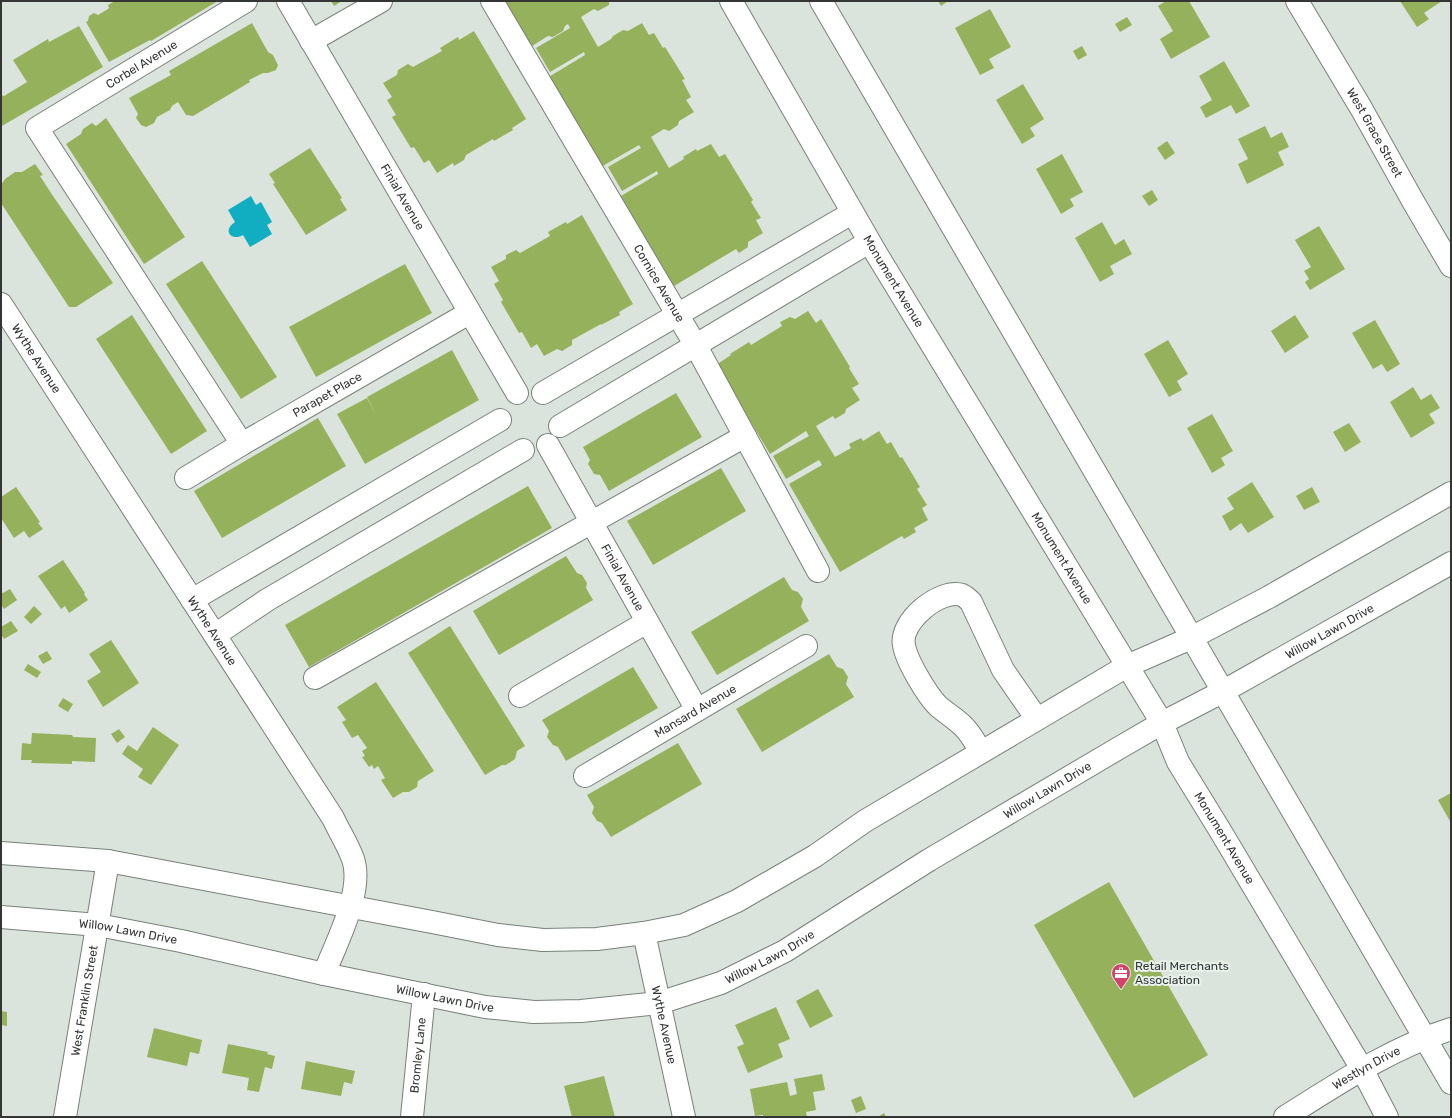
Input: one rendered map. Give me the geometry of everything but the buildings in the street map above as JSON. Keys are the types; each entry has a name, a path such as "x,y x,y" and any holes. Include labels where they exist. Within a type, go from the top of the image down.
{"street":[{"name":"Corbel Avenue","path":"242,444 37,128 246,1"},
{"name":"Finial Avenue","path":"288,1 517,393"},
{"path":"311,41 381,1"},
{"name":"Cornice Avenue","path":"492,1 696,346 818,571"},
{"name":"Monument Avenue","path":"732,1 869,242 1162,723 1178,762 1362,1069 1387,1117"},
{"path":"821,1 1451,1083"},
{"name":"West Grace Street","path":"1297,1 1361,108 1451,266"},
{"path":"543,393 852,213"},
{"path":"560,426 869,242"},
{"name":"Wythe Avenue","path":"1,304 333,818 353,859 356,877 351,907 324,974"},
{"name":"Parapet Place","path":"186,478 469,313"},
{"path":"525,390 543,393 552,399 560,416 560,426 553,440 548,446 540,449 523,450 513,446 506,439 501,430 500,420 504,404 517,393 525,390"},
{"path":"192,600 500,420"},
{"path":"315,678 745,436"},
{"name":"Finial Avenue","path":"548,446 697,710"},
{"path":"215,635 267,600 523,450"},
{"path":"1,853 108,861 498,935 543,940 597,939 644,933 684,925 737,901 815,856 865,821 1127,666 1191,638 1269,597 1451,493"},
{"name":"Willow Lawn Drive","path":"1,917 98,925 182,941 324,974 485,1007 534,1012 581,1012 660,1003 721,983 785,951 929,860 1162,723 1222,692 1451,563"},
{"path":"981,752 964,727 931,698 922,685 905,652 903,643 905,631 916,615 932,601 954,594 966,597 972,602 1003,670 1037,719"},
{"path":"520,696 647,622"},
{"name":"Mansard Avenue","path":"585,776 806,646"},
{"name":"West Franklin Street","path":"65,1117 108,861"},
{"name":"Wythe Avenue","path":"644,933 684,1117"},
{"name":"Bromley Lane","path":"412,1117 424,994"},
{"name":"Westlyn Drive","path":"1286,1117 1362,1069 1425,1037 1451,1029"}],"water":[{"path":"251,196 256,205 261,202 272,222 267,225 272,234 250,247 243,235 235,237 230,234 229,228 235,222 228,210"}],"place":[{"name":"Retail Merchants Association","path":"1121,990"}]}
